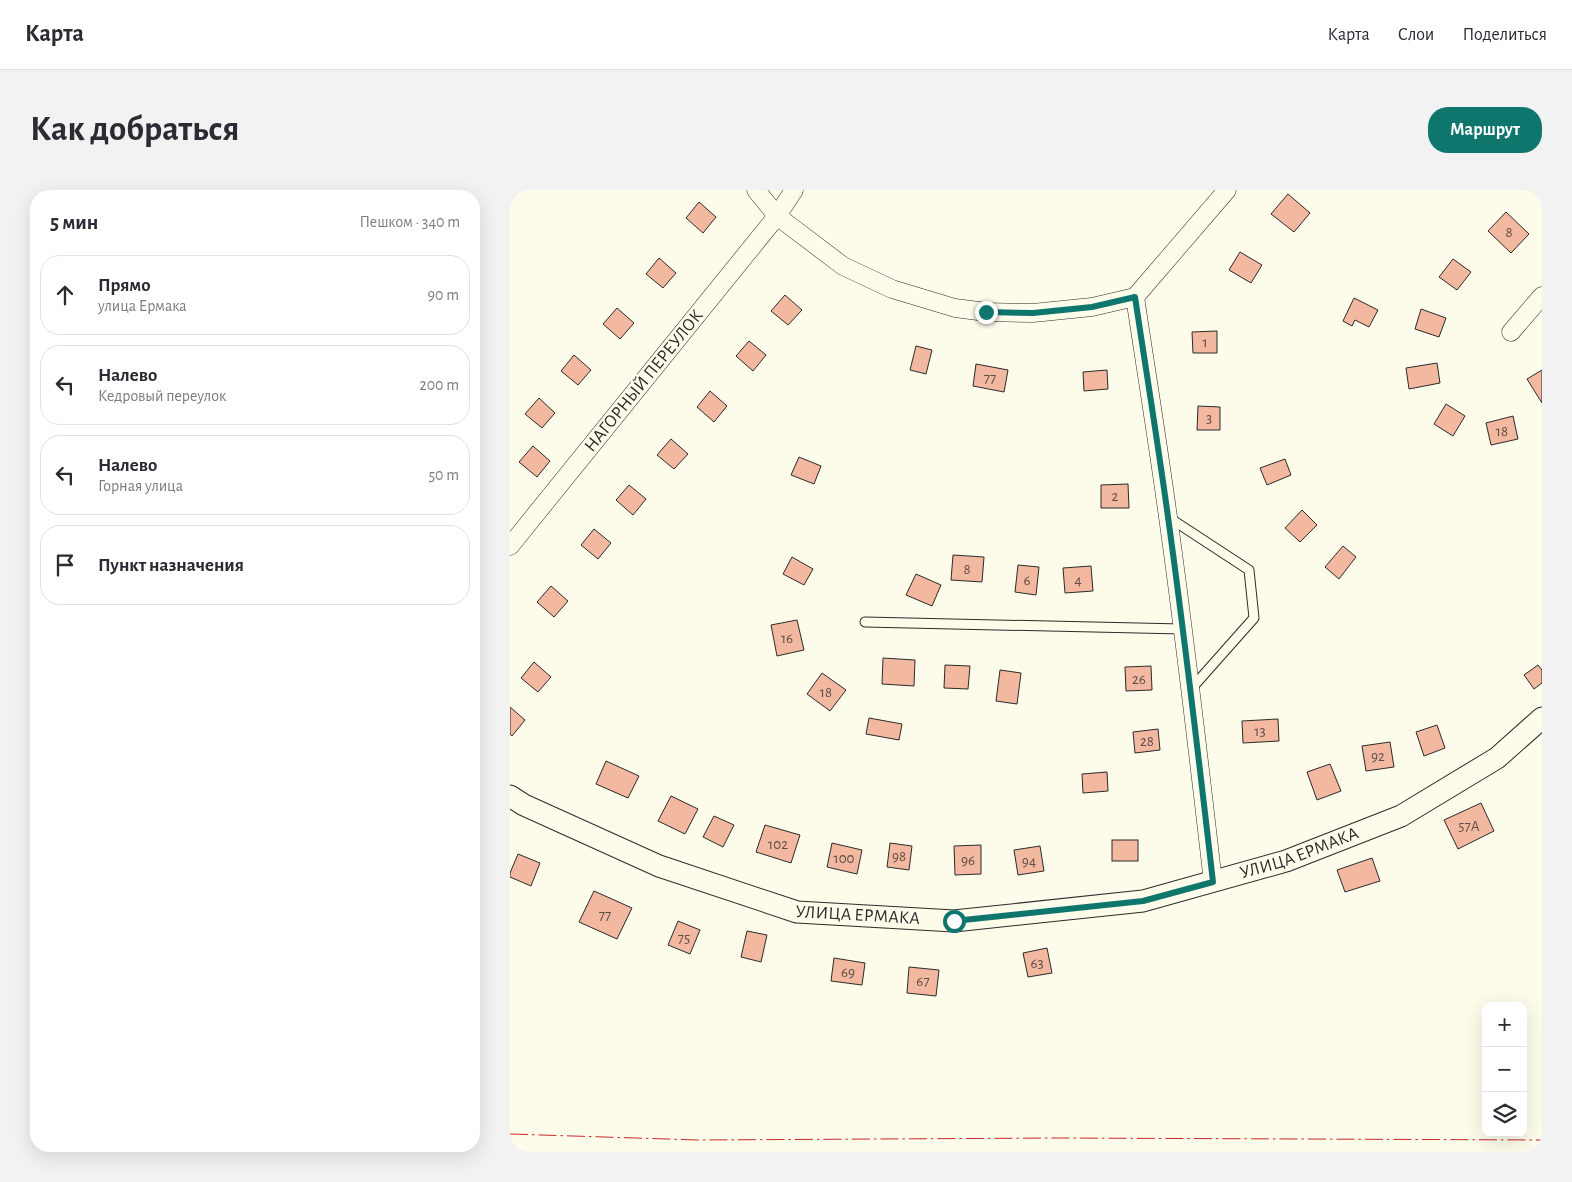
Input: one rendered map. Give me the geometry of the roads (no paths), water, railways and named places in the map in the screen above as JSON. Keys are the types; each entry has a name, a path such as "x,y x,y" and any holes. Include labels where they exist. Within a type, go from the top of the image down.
{"street":[{"path":"756,190 778,216 843,266 892,290 955,308 986,312 1033,313 1092,307 1135,297 1227,190"},
{"name":"НАГОРНЫЙ ПЕРЕУЛОК","path":"510,546 778,216 794,190"},
{"path":"1511,332 1542,296"},
{"path":"1135,297 1168,517 1191,689 1213,882"},
{"name":"УЛИЦА ЕРМАКА","path":"510,796 524,805 659,866 797,912 954,921 1143,901 1286,861 1401,816 1497,758 1542,718"}],"lane":[{"path":"1168,517 1249,570 1254,618 1191,689"},
{"path":"865,622 1182,629"}]}
